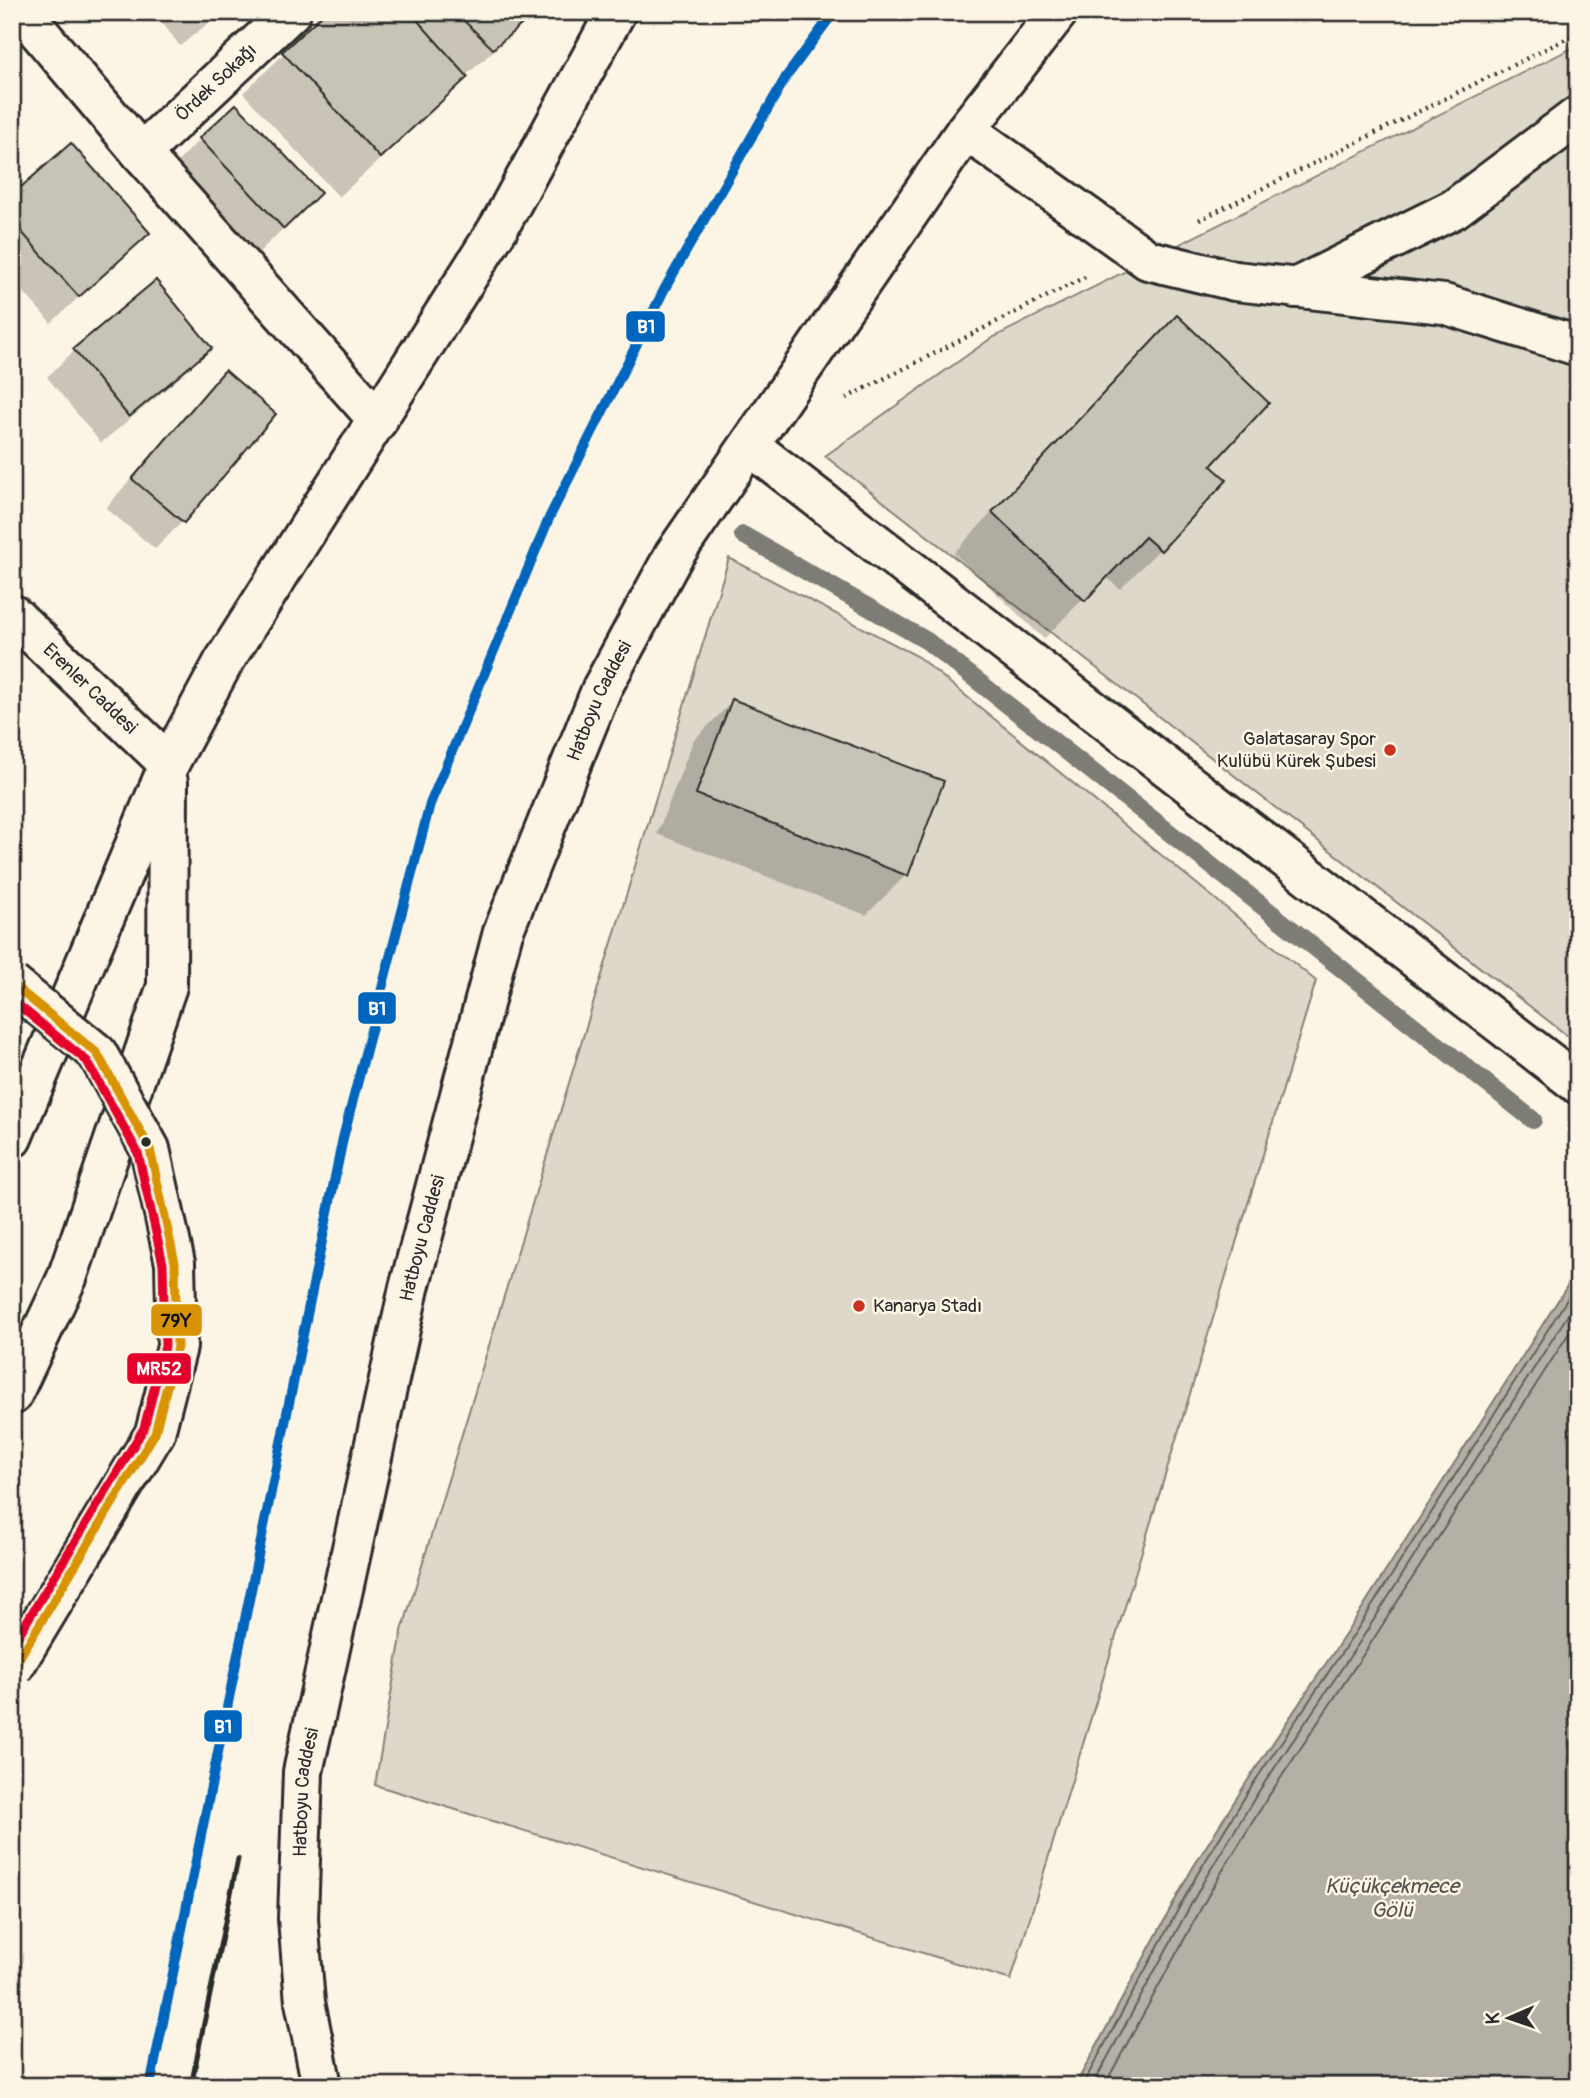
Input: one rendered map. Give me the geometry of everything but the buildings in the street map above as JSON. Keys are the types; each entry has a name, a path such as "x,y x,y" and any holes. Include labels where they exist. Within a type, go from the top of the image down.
{"street":[{"path":"22,12 141,153 378,420"},
{"name":"Ördek Sokağı","path":"141,153 291,12"},
{"path":"15,1126 169,764 223,663 499,227 595,30 616,12"},
{"name":"Hatboyu Caddesi","path":"321,2086 305,2002 298,1919 303,1772 409,1288 503,932 601,688 674,555 966,130 1058,12"},
{"path":"1295,288 1454,209 1578,116"},
{"path":"966,130 1148,260 1235,281 1444,304 1578,346"},
{"path":"750,446 1578,1084"},
{"name":"Erenler Caddesi","path":"12,614 169,764"},
{"path":"12,1395 67,1278 167,986 169,764"},
{"path":"12,984 97,1053 150,1149 175,1263 177,1347 155,1433 12,1670"}],"shaded area":[{"name":"Galatasaray Spor Kulübü Kürek Şubesi","path":"1578,45 1578,1044 825,456 990,339"},
{"name":"Kanarya Stadı","path":"729,558 917,656 1316,981 1011,1980 375,1785 402,1631"}],"water":[{"name":"Küçükçekmece Gölü","path":"1578,1269 1578,2086 1075,2086 1192,1869 1347,1632"}],"waterway":[{"path":"743,535 927,641 1533,1120"}],"railway":[{"path":"191,2086 238,1859"}],"transit line":[{"name":"B1","path":"150,2086 343,1138 430,804 550,516 665,288 786,77 834,12"},
{"name":"79Y","path":"12,984 97,1053 150,1149 175,1263 177,1347 155,1433 12,1670"},
{"name":"MR52","path":"12,1000 87,1061 138,1153 163,1264 165,1346 144,1428 12,1646"}],"place":[{"name":"Galatasaray Spor Kulübü Kürek Şubesi","path":"1390,750"},
{"name":"Kanarya Stadı","path":"859,1306"}]}
